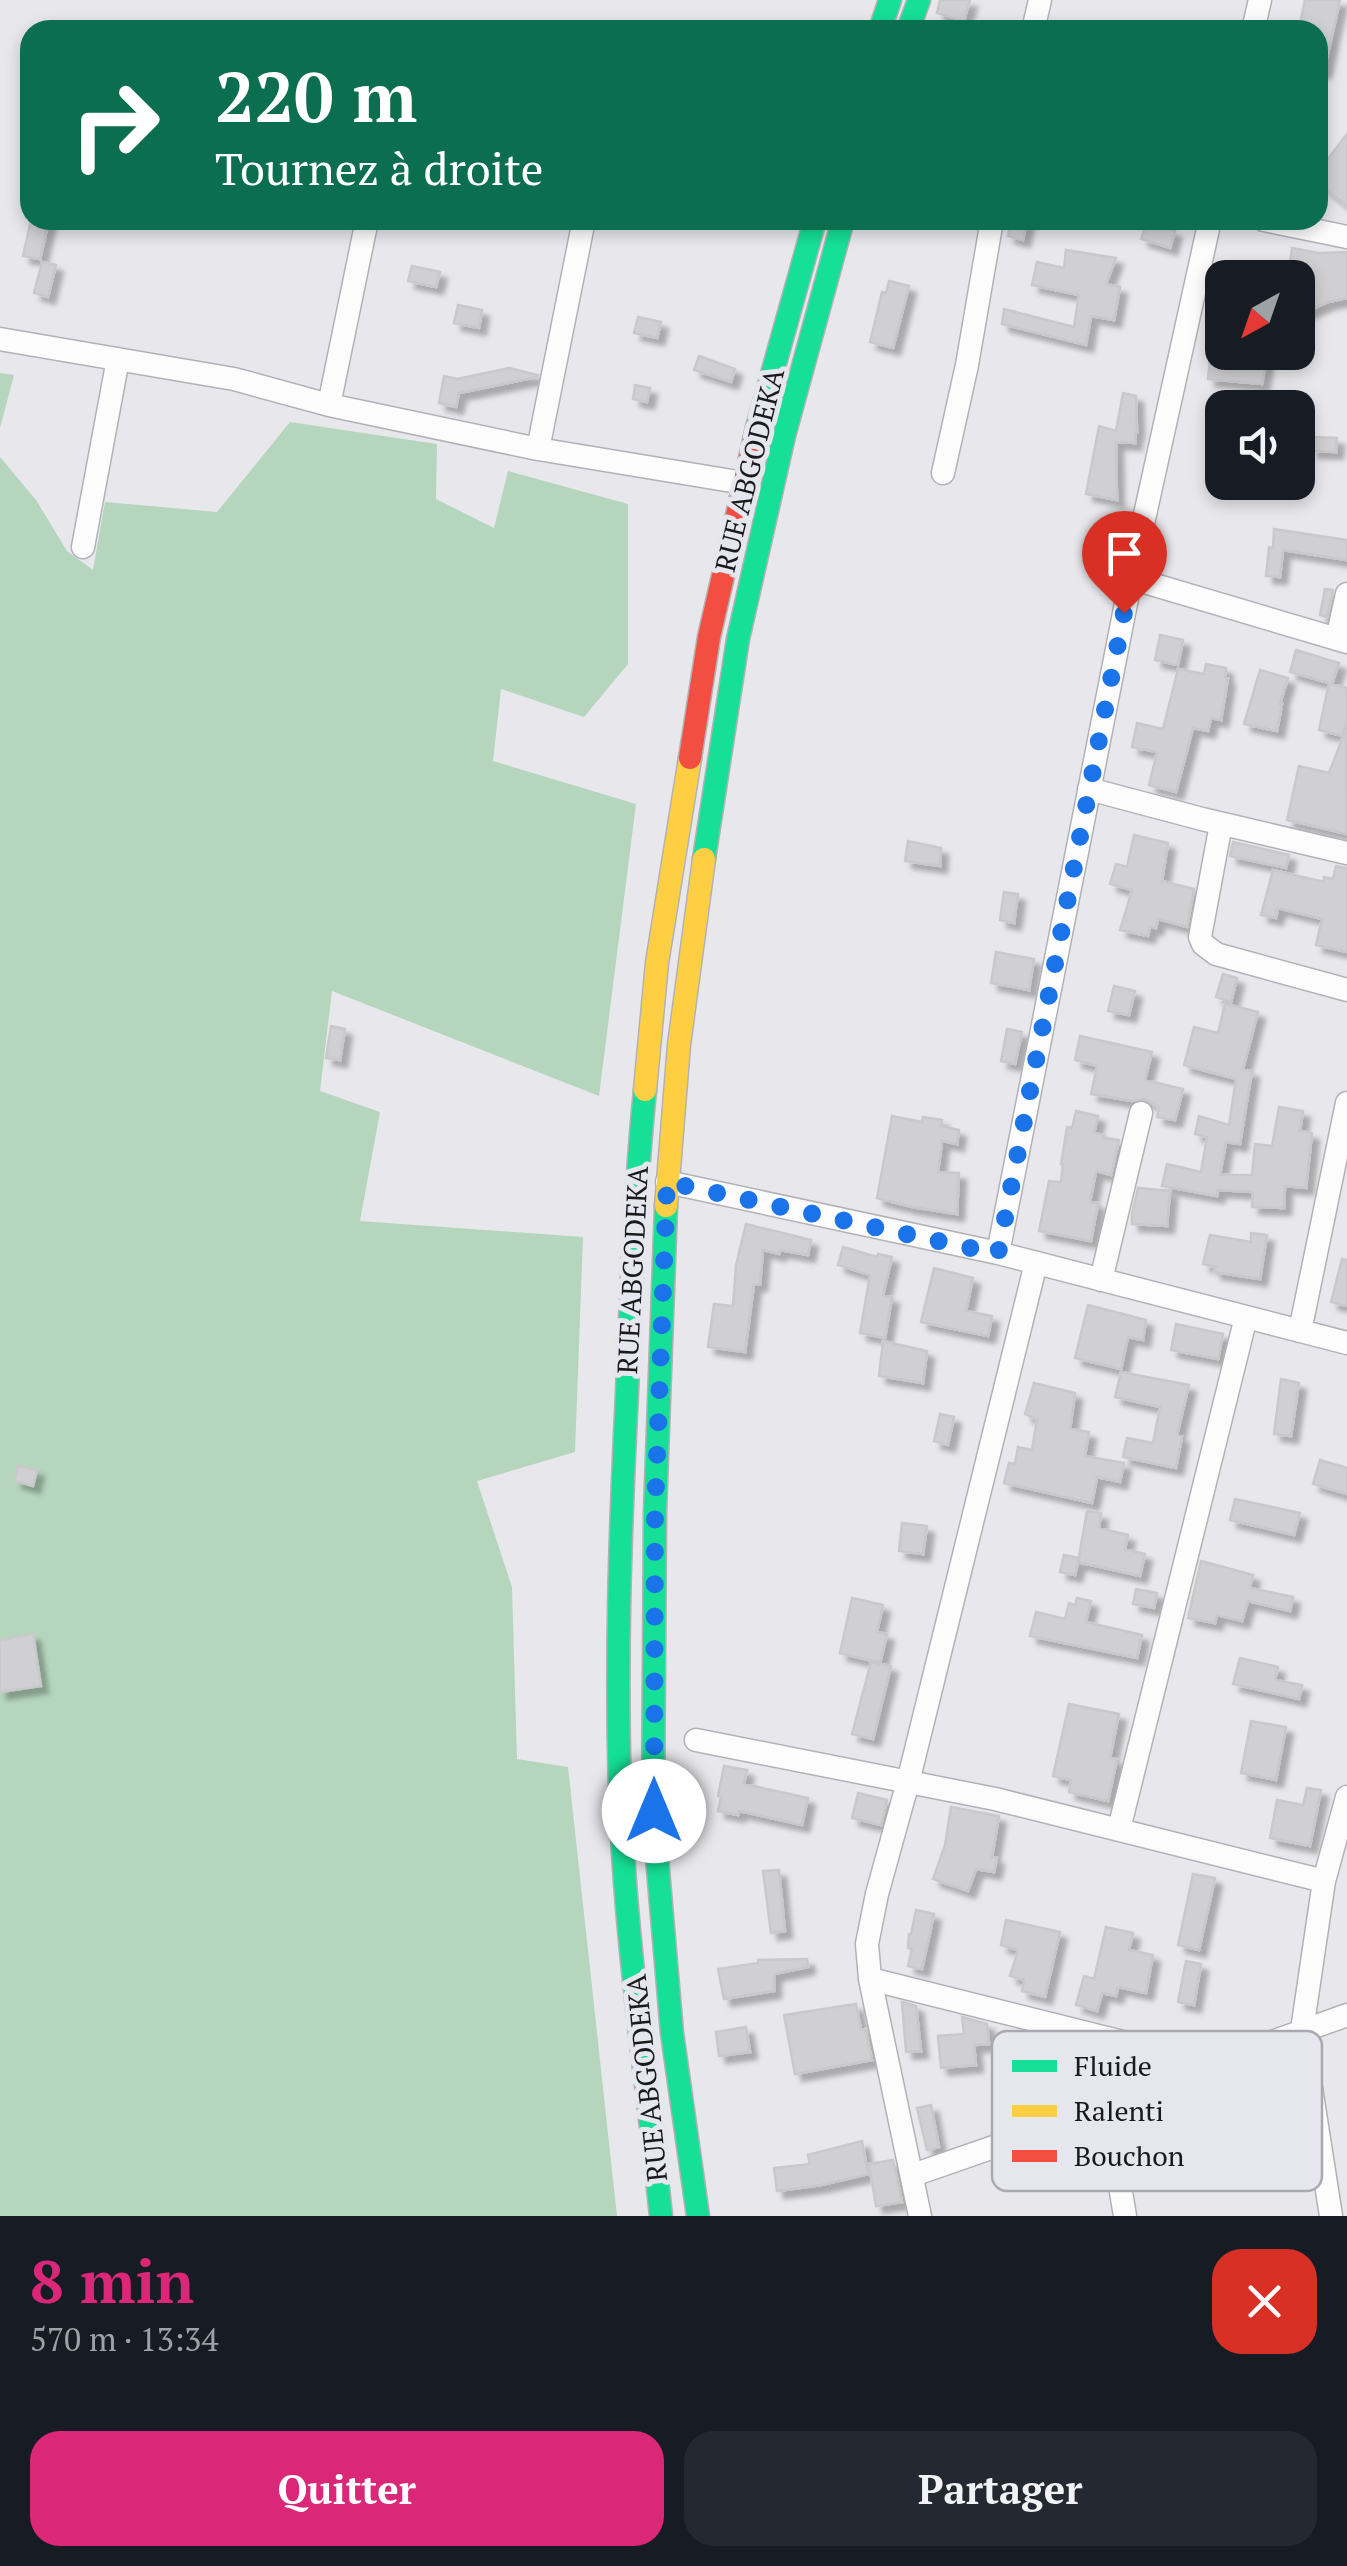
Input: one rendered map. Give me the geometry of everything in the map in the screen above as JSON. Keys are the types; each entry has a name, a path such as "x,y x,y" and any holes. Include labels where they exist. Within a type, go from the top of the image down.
{"main road":[{"name":"RUE ABGODEKA","path":"661,2216 634,1966 620,1744 621,1516 636,1186 662,925 709,636 758,422 812,230"},
{"name":"RUE ABGODEKA","path":"698,2216 660,1925 654,1811 655,1512 667,1182 689,960 738,639 784,436 839,230"}],"street":[{"path":"329,406 364,230"},
{"path":"538,450 582,230"},
{"path":"944,473 990,230"},
{"path":"998,1254 1131,578 1208,230"},
{"path":"1316,230 1347,236"},
{"path":"0,339 234,379 329,406 538,450 744,482"},
{"path":"83,547 118,359"},
{"path":"1131,578 1342,640 1347,594"},
{"path":"1088,789 1347,854"},
{"path":"1221,824 1200,937 1203,944 1216,954 1347,990"},
{"path":"1300,1331 1347,1102"},
{"path":"1101,1280 1141,1114"},
{"path":"667,1182 998,1254 1347,1343"},
{"path":"920,2216 870,1979 868,1944 877,1894 1036,1263"},
{"path":"1120,1828 1246,1317"},
{"path":"696,1740 1120,1828 1324,1881"},
{"path":"1347,1797 1324,1881 1302,2030 1347,2016"},
{"path":"870,1979 1075,2031"},
{"path":"913,2176 992,2148"},
{"path":"1322,2158 1331,2216"},
{"path":"1120,2191 1124,2216"}],"green space":[{"path":"0,373 14,375 0,428"},
{"path":"290,422 437,444 436,499 494,528 508,471 628,504 628,664 584,717 501,689 493,761 636,804 599,1096 332,991 320,1091 380,1112 360,1221 583,1237 575,1452 477,1481 512,1587 517,1759 568,1767 617,2216 0,2216 0,457 36,500 67,551 93,570 105,502 217,512"}],"building":[{"path":"940,0 970,0 964,20 937,13"},
{"path":"1305,0 1340,0 1328,53 1328,20 1301,20"},
{"path":"1347,134 1347,206 1328,191 1328,159"},
{"path":"29,230 47,230 40,259 23,256"},
{"path":"1009,230 1025,230 1023,240 1008,236"},
{"path":"1144,230 1175,231 1170,248 1141,239"},
{"path":"1292,248 1319,253 1347,252 1347,298 1315,308 1315,260 1290,260"},
{"path":"1066,250 1116,258 1106,284 1120,287 1114,320 1091,316 1086,345 1002,324 1004,309 1074,327 1079,295 1032,285 1037,262 1064,268"},
{"path":"42,262 56,265 48,297 34,293"},
{"path":"412,266 440,272 436,287 408,281"},
{"path":"889,281 909,286 893,348 870,342 882,292 886,293"},
{"path":"458,305 482,310 479,328 454,323"},
{"path":"638,317 661,322 657,338 634,333"},
{"path":"699,356 735,369 731,382 694,370"},
{"path":"509,368 538,375 459,393 456,407 439,403 444,376 457,379"},
{"path":"1209,370 1265,370 1262,384 1208,379"},
{"path":"635,385 650,388 647,402 633,399"},
{"path":"1123,393 1136,396 1137,432 1135,443 1116,442 1117,500 1086,494 1099,426 1116,431"},
{"path":"1315,437 1337,438 1336,452 1315,451"},
{"path":"1274,529 1347,540 1347,560 1283,550 1280,577 1266,576"},
{"path":"1325,589 1333,590 1327,617 1320,615"},
{"path":"1160,635 1183,640 1178,665 1155,660"},
{"path":"1296,650 1339,663 1332,684 1347,688 1343,736 1319,730 1329,683 1290,672"},
{"path":"1206,664 1226,668 1221,720 1211,718 1208,731 1193,728 1176,792 1149,785 1157,752 1132,747 1137,723 1163,729 1178,669 1204,674"},
{"path":"1260,670 1288,678 1277,731 1244,724"},
{"path":"1346,729 1347,834 1287,820 1299,766 1329,773"},
{"path":"1134,835 1168,843 1162,881 1194,889 1187,927 1158,919 1148,936 1120,930 1132,890 1110,884 1116,864 1127,867"},
{"path":"908,841 941,848 940,866 905,861"},
{"path":"1233,842 1289,855 1286,868 1230,856"},
{"path":"1336,866 1347,868 1347,952 1316,945 1322,919 1278,908 1276,918 1261,915 1273,870 1324,882 1324,877 1333,879"},
{"path":"1004,892 1018,894 1014,923 1000,920"},
{"path":"996,952 1034,959 1029,990 991,983"},
{"path":"1223,974 1237,978 1231,1002 1216,997"},
{"path":"1114,986 1135,991 1129,1015 1108,1011"},
{"path":"1225,1004 1258,1012 1243,1069 1252,1071 1240,1144 1226,1142 1220,1175 1252,1175 1255,1144 1272,1146 1279,1107 1303,1111 1300,1131 1312,1133 1306,1188 1285,1186 1284,1208 1252,1207 1253,1192 1218,1190 1217,1196 1162,1186 1167,1164 1201,1172 1207,1137 1195,1134 1199,1116 1229,1125 1236,1079 1184,1065 1194,1027 1218,1033"},
{"path":"331,1026 345,1029 340,1060 326,1058"},
{"path":"1007,1029 1022,1032 1015,1064 1001,1061"},
{"path":"1080,1036 1152,1052 1145,1080 1183,1089 1175,1120 1157,1117 1159,1108 1145,1099 1132,1101 1091,1094 1097,1066 1075,1060"},
{"path":"1076,1111 1098,1116 1094,1133 1119,1140 1111,1175 1096,1171 1090,1202 1098,1203 1091,1241 1039,1231 1049,1181 1061,1182 1067,1127 1072,1128"},
{"path":"892,1116 922,1122 923,1117 942,1120 941,1126 959,1130 957,1144 942,1141 938,1172 959,1173 957,1214 877,1198"},
{"path":"1138,1188 1170,1191 1167,1226 1132,1224"},
{"path":"746,1224 811,1240 808,1255 763,1250 745,1352 708,1347 714,1304 733,1306 736,1265"},
{"path":"1251,1233 1267,1235 1260,1279 1214,1272 1216,1267 1203,1264 1210,1235 1251,1242"},
{"path":"843,1247 892,1257 883,1295 892,1297 885,1338 860,1333 870,1275 838,1265"},
{"path":"1342,1259 1347,1260 1347,1306 1331,1302"},
{"path":"934,1268 973,1278 966,1311 992,1316 988,1336 921,1322"},
{"path":"1088,1305 1146,1320 1143,1340 1128,1337 1121,1369 1075,1358"},
{"path":"1176,1324 1223,1334 1218,1359 1171,1350"},
{"path":"883,1341 927,1351 923,1383 879,1376"},
{"path":"1121,1372 1189,1385 1177,1435 1182,1436 1176,1468 1123,1457 1127,1438 1153,1443 1160,1407 1115,1397"},
{"path":"1281,1379 1299,1383 1291,1436 1274,1434"},
{"path":"1034,1383 1075,1393 1070,1429 1089,1432 1085,1456 1124,1463 1120,1482 1097,1477 1092,1503 1004,1483 1009,1463 1015,1464 1018,1447 1032,1450 1037,1419 1025,1414"},
{"path":"940,1414 954,1417 948,1445 934,1441"},
{"path":"1320,1460 1347,1468 1347,1494 1313,1484"},
{"path":"18,1466 37,1470 33,1486 15,1481"},
{"path":"1235,1499 1300,1513 1294,1535 1230,1520"},
{"path":"1087,1511 1101,1513 1099,1528 1128,1535 1125,1549 1145,1554 1140,1576 1078,1562"},
{"path":"902,1523 927,1526 923,1554 899,1551"},
{"path":"1064,1555 1079,1558 1075,1575 1060,1572"},
{"path":"1201,1561 1253,1575 1250,1588 1293,1597 1290,1611 1248,1601 1242,1621 1217,1615 1215,1623 1188,1618"},
{"path":"1136,1589 1157,1593 1154,1608 1133,1604"},
{"path":"852,1598 883,1605 877,1632 887,1634 880,1663 840,1653"},
{"path":"1077,1598 1091,1601 1086,1622 1142,1635 1137,1658 1030,1636 1036,1612 1065,1619 1069,1603 1075,1605"},
{"path":"33,1634 41,1686 0,1692 0,1640"},
{"path":"1240,1658 1278,1667 1275,1680 1302,1685 1299,1699 1233,1684"},
{"path":"871,1662 891,1666 873,1739 852,1734"},
{"path":"1069,1704 1119,1714 1110,1758 1117,1759 1108,1801 1069,1792 1071,1780 1053,1776"},
{"path":"1251,1721 1286,1727 1276,1780 1241,1773"},
{"path":"724,1766 747,1770 744,1784 808,1798 802,1825 739,1811 738,1815 718,1811"},
{"path":"1307,1788 1321,1790 1310,1846 1270,1838 1277,1800 1303,1805"},
{"path":"858,1793 887,1800 881,1825 852,1818"},
{"path":"951,1807 999,1816 992,1857 997,1858 994,1872 976,1869 968,1891 933,1879 945,1845"},
{"path":"779,1870 785,1931 771,1933 763,1871"},
{"path":"1193,1874 1215,1878 1199,1950 1178,1945"},
{"path":"916,1910 934,1914 922,1969 908,1966 912,1949 908,1948 909,1934"},
{"path":"1006,1920 1060,1932 1045,1997 1022,1991 1024,1980 1010,1976 1018,1950 1001,1945"},
{"path":"1106,1927 1133,1933 1129,1950 1153,1955 1146,1993 1118,1987 1116,1996 1102,1993 1097,2011 1076,2005 1084,1976 1094,1979"},
{"path":"807,1959 808,1967 774,1974 774,1991 724,1999 718,1969 758,1960"},
{"path":"1186,1961 1201,1964 1194,2005 1178,2002"},
{"path":"902,2002 916,2006 921,2051 906,2052"},
{"path":"856,2004 872,2060 795,2074 784,2015"},
{"path":"962,2017 987,2024 989,2044 974,2045 976,2065 941,2068 938,2036 964,2034"},
{"path":"746,2027 750,2052 719,2056 716,2032"},
{"path":"931,2105 939,2147 927,2150 917,2108"},
{"path":"862,2141 868,2174 777,2191 774,2168 810,2164 808,2155"},
{"path":"893,2160 902,2202 876,2206 869,2164"}],"traffic: fast":[{"path":"883,20 890,0"},
{"path":"912,20 919,0"},
{"path":"757,428 812,230"},
{"path":"704,859 738,639 784,436 840,230"},
{"path":"645,1090 624,1446 618,1711 628,1917 661,2216"},
{"path":"666,1206 655,1512 653,1811 672,2033 698,2216"}],"traffic: slow":[{"path":"645,1090 657,963 690,758"},
{"path":"666,1206 679,1045 704,859"}],"traffic: jam":[{"path":"690,758 709,637 757,428"}],"route":[{"path":"654,1811 655,1512 667,1182 998,1254 1124,613"}]}
